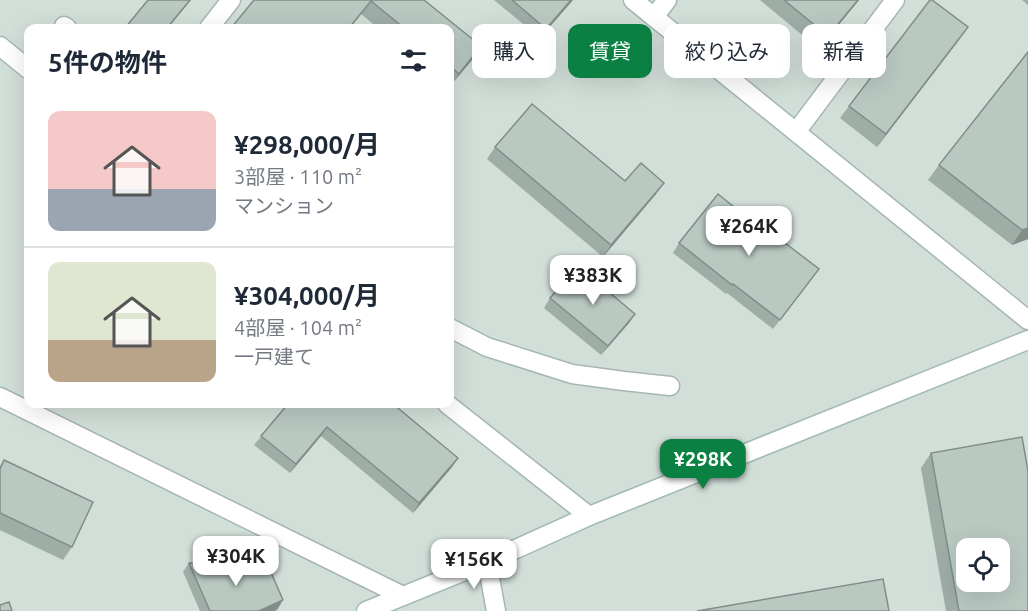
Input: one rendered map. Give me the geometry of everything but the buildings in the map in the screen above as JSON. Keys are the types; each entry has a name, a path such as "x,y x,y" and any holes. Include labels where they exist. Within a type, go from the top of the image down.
{"street":[{"path":"211,24 231,0"},
{"path":"633,0 1028,320"},
{"path":"654,17 667,0"},
{"path":"796,132 896,0"},
{"path":"0,46 24,66"},
{"path":"454,330 487,347 572,374 670,386"},
{"path":"366,611 487,562 589,516 1028,340"},
{"path":"0,397 403,596"},
{"path":"452,408 589,516"},
{"path":"487,562 496,611"}],"shaded area":[{"path":"0,0 1028,0 1028,611 0,611"}]}
